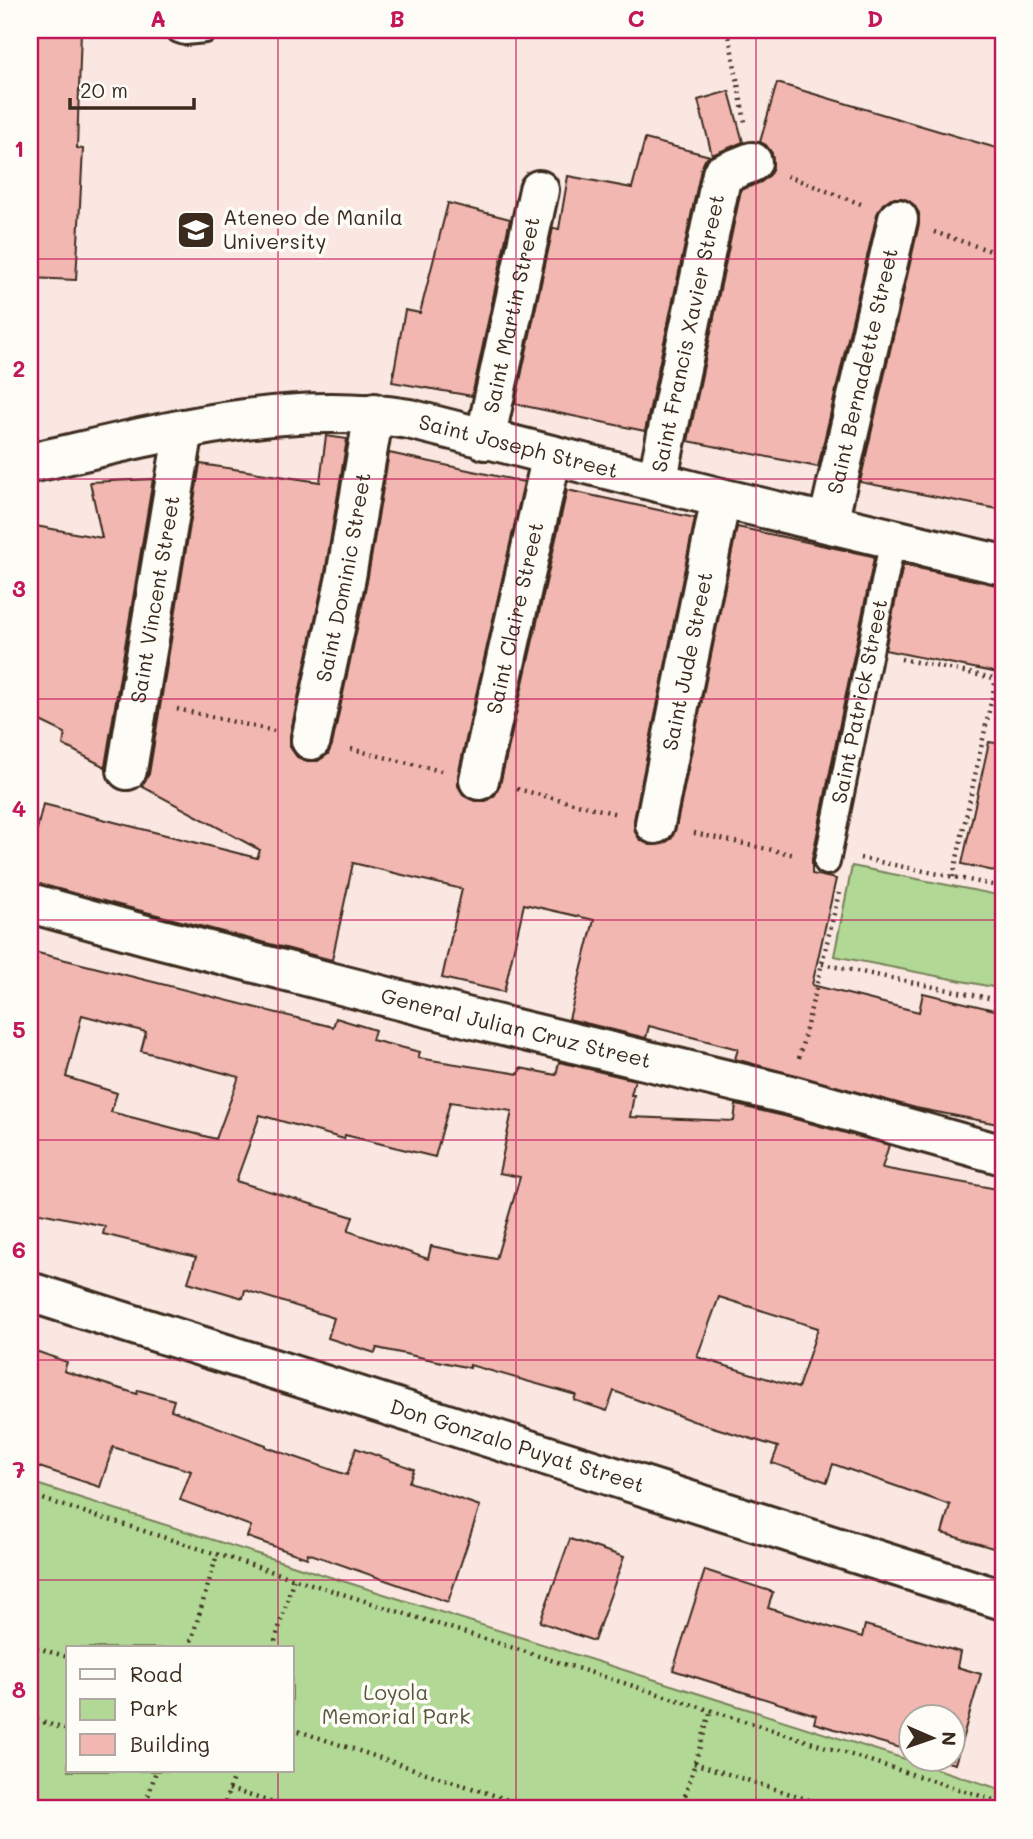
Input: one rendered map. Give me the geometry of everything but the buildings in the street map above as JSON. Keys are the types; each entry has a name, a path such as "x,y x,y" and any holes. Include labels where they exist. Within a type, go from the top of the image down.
{"street":[{"name":"Saint Francis Xavier Street","path":"657,482 722,174 752,162"},
{"name":"Saint Martin Street","path":"485,440 539,190"},
{"name":"Saint Bernadette Street","path":"828,523 898,219"},
{"name":"Saint Joseph Street","path":"30,463 184,429 269,414 374,413 409,419 893,539 1002,561"},
{"name":"Saint Dominic Street","path":"311,740 346,577 374,413"},
{"name":"Saint Vincent Street","path":"127,770 184,429"},
{"name":"Saint Claire Street","path":"479,780 552,455"},
{"name":"Saint Jude Street","path":"655,824 721,498"},
{"name":"General Julian Cruz Street","path":"30,903 457,1015 790,1094 1003,1155"},
{"name":"Don Gonzalo Puyat Street","path":"30,1292 1003,1600"}],"lane":[{"path":"179,30 205,30"},
{"name":"Saint Patrick Street","path":"828,857 893,539"}],"path":[{"path":"728,30 752,162"},
{"path":"869,653 1003,680"},
{"path":"953,877 996,679"},
{"path":"828,857 1003,887"},
{"path":"790,1094 845,867 828,857"},
{"path":"822,964 1003,1001"},
{"path":"30,1495 1003,1802"},
{"path":"190,1646 217,1555"},
{"path":"274,1646 294,1577"},
{"path":"30,1646 66,1656"},
{"path":"681,1809 711,1710"},
{"path":"30,1718 66,1729"},
{"path":"294,1730 536,1809"},
{"path":"694,1763 837,1809"},
{"path":"144,1809 156,1772"},
{"path":"223,1809 235,1772"},
{"path":"229,1789 293,1809"}],"green space":[{"path":"852,866 1003,896 1003,989 834,956"},
{"name":"Loyola Memorial Park","path":"30,1482 897,1756 897,1772 946,1772 1003,1790 1003,1809 30,1809"}],"place":[{"name":"Ateneo de Manila University","path":"196,230"}]}
